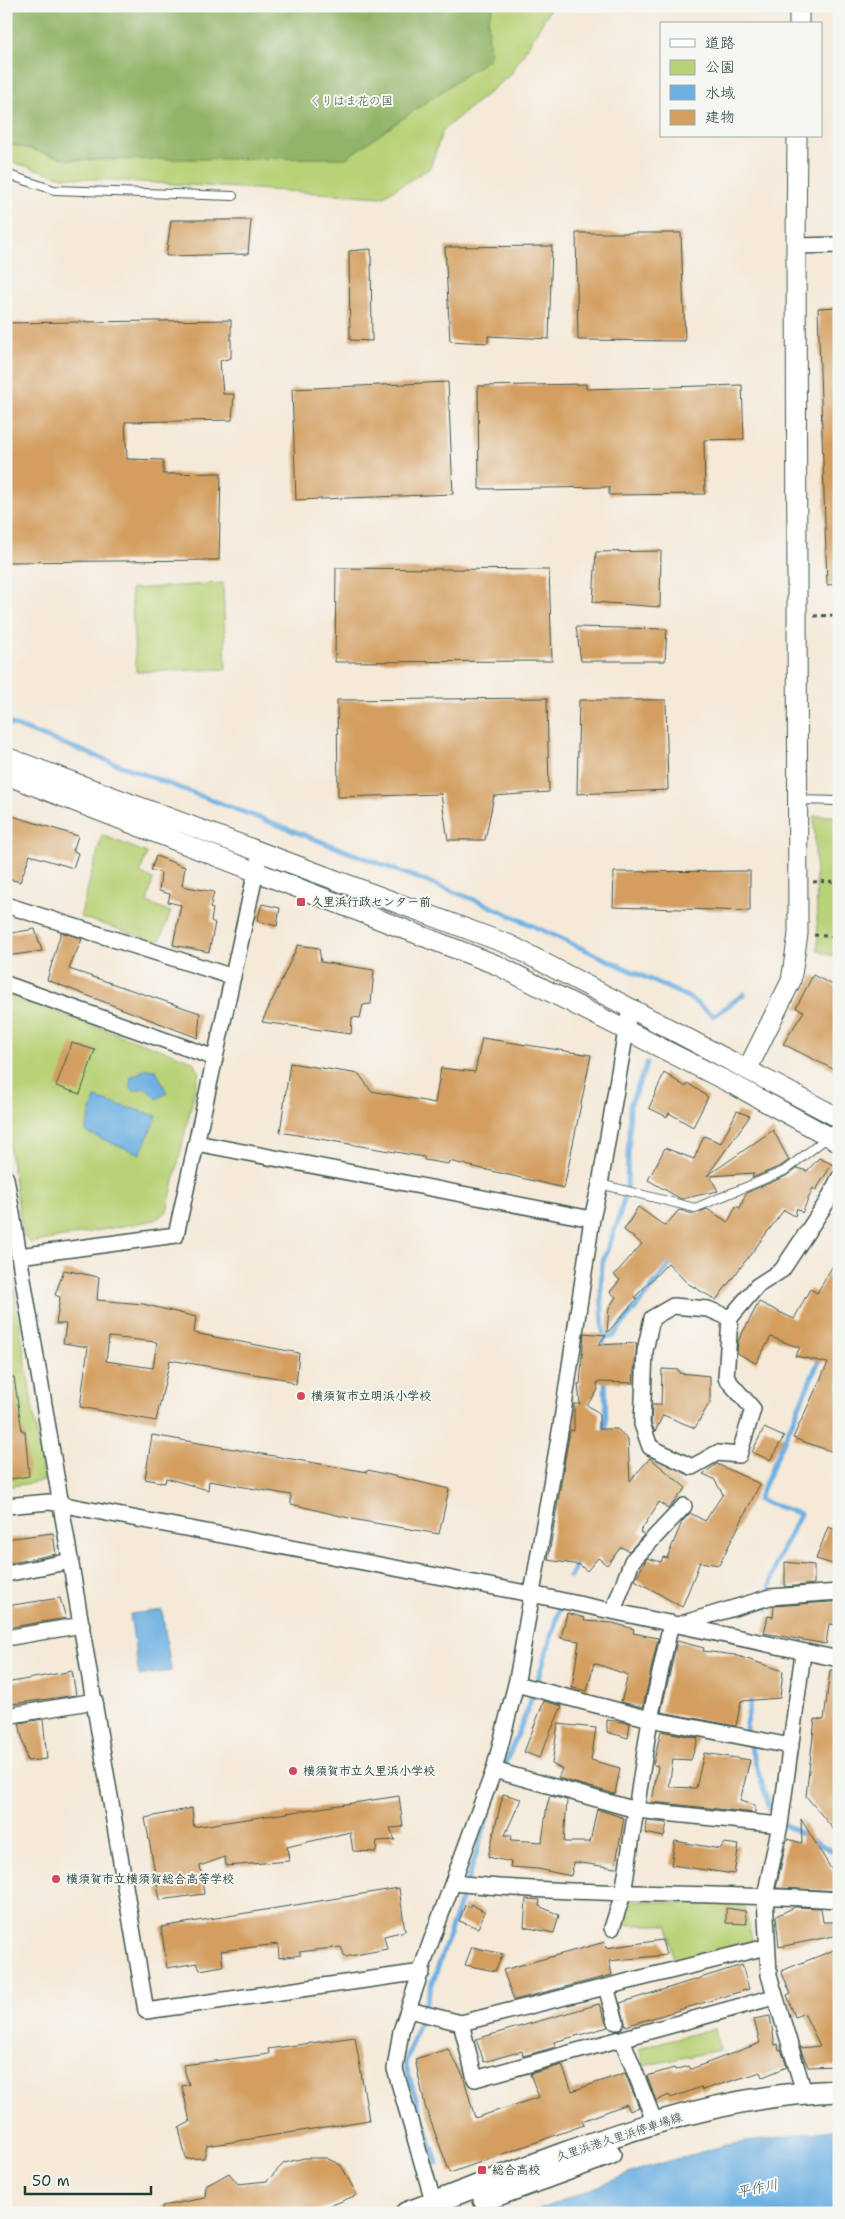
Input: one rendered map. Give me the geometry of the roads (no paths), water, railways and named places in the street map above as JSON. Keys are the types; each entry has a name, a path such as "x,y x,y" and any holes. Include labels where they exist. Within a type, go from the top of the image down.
{"main road":[{"name":"久里浜港久里浜停車場線","path":"439,2209 654,2124 708,2108 804,2092 839,2091"},
{"name":"久里浜港久里浜停車場線","path":"406,2213 439,2209 660,2136 704,2124 778,2108 839,2103"}],"street":[{"path":"799,6 799,22"},
{"path":"738,1087 791,981 798,934 797,138"},
{"path":"796,246 839,245"},
{"path":"6,757 258,862 497,965 738,1087 834,1139"},
{"path":"6,775 258,862 510,945 748,1068 839,1118"},
{"path":"19,1256 176,1235 258,862"},
{"path":"6,905 233,977"},
{"path":"6,984 215,1058"},
{"path":"439,2209 395,2069 401,2031 494,1770 516,1684 561,1426 592,1219 600,1184 630,1007"},
{"path":"196,1143 592,1219"},
{"path":"6,1178 29,1302 146,2011 422,1972"},
{"path":"730,1318 708,1309 674,1306 652,1318 645,1351 642,1424 650,1447 692,1466 717,1453 739,1455 753,1409 726,1378 730,1318 757,1286 782,1270 827,1202 839,1178"},
{"path":"6,1506 49,1502 531,1594 675,1623 803,1653 839,1659"},
{"path":"613,1611 632,1561 684,1506"},
{"path":"6,1574 71,1561"},
{"path":"675,1623 770,1597 839,1592"},
{"path":"612,1928 623,1894 650,1719 675,1623"},
{"path":"6,1638 82,1625"},
{"path":"803,1653 780,1825 765,1896 768,1975 804,2092"},
{"path":"516,1684 650,1719 791,1746"},
{"path":"6,1716 95,1701"},
{"path":"494,1770 636,1810 780,1825"},
{"path":"454,1883 623,1894 765,1896 839,1900"},
{"path":"408,2010 460,2023 766,1947"},
{"path":"606,1987 616,2022"},
{"path":"460,2023 475,2079 774,1997"},
{"path":"622,2039 654,2124"}],"lane":[{"path":"6,174 54,190 233,196"},
{"path":"797,800 839,801"},
{"path":"600,1184 695,1208 784,1171 834,1139"}],"water":[{"path":"146,1069 156,1070 167,1093 157,1099 145,1088 133,1091 130,1086 131,1077"},
{"path":"95,1098 157,1116 140,1154 85,1132"},
{"path":"162,1610 171,1671 139,1676 130,1614"},
{"name":"平作川","path":"839,2129 839,2213 531,2213 641,2169 726,2145"}],"waterway":[{"path":"6,722 483,903 688,997 714,1016 744,994"},
{"path":"604,1350 601,1288 602,1264 619,1218 627,1185 630,1106 647,1063"},
{"path":"603,1338 613,1336 673,1261"},
{"path":"768,1610 774,1571 800,1514 758,1500 821,1356"},
{"path":"605,1376 606,1435"},
{"path":"570,1577 578,1559"},
{"path":"502,1770 527,1711 559,1610"},
{"path":"752,1696 746,1724 752,1752 770,1809"},
{"path":"437,2163 405,2064 475,1858 498,1780"},
{"path":"785,1825 834,1852 839,1861"}],"place":[{"name":"久里浜行政センター前","path":"301,902"},
{"name":"横須賀市立明浜小学校","path":"301,1396"},
{"name":"横須賀市立久里浜小学校","path":"293,1771"},
{"name":"横須賀市立横須賀総合高等学校","path":"56,1879"},
{"name":"総合高校","path":"482,2170"}],"park label":[{"name":"くりはま花の国","path":"351,101"}]}
